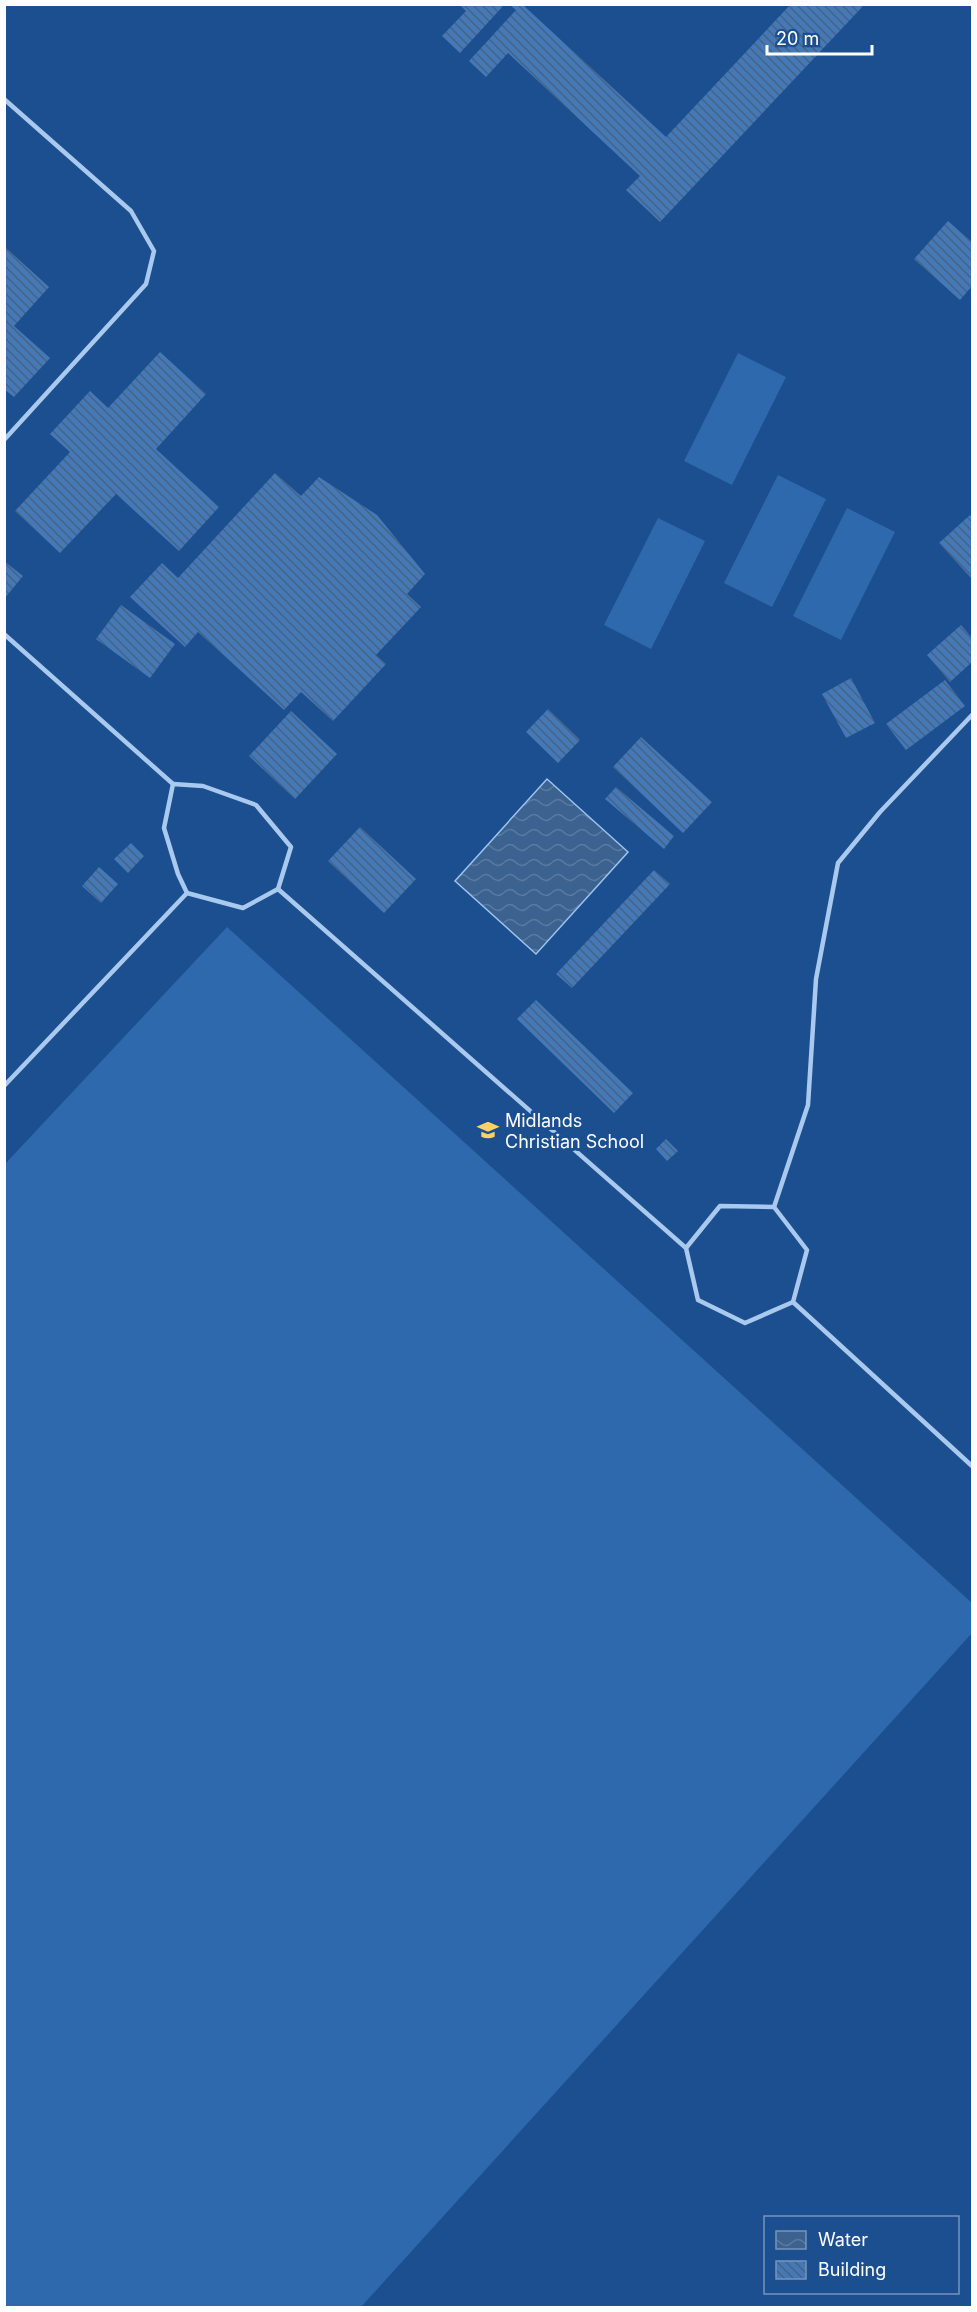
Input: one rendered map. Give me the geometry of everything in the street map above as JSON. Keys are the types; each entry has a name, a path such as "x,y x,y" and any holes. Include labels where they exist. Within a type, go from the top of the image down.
{"lane":[{"path":"4,99 131,211 154,251 147,284 4,440"},
{"path":"4,634 173,784 203,786 256,805 291,847 278,889 243,908 187,893 178,874 164,828 173,784"},
{"path":"774,1207 808,1105 816,979 838,863 880,812 972,716"},
{"path":"278,889 686,1248 698,1300 745,1323 793,1302"},
{"path":"4,1086 187,893"},
{"path":"686,1248 720,1206 774,1207"},
{"path":"774,1207 807,1250 793,1302"},
{"path":"793,1302 972,1466"}],"shaded area":[{"path":"738,353 786,377 732,485 684,461"},
{"path":"778,475 826,499 772,607 724,583"},
{"path":"847,508 895,532 841,640 793,616"},
{"path":"658,518 705,541 651,649 604,625"},
{"path":"227,927 972,1603 972,1633 361,2307 5,2307 5,1164"}],"water":[{"path":"547,779 628,852 536,954 455,881"}],"building":[{"path":"459,4 505,4 460,53 442,36 466,11"},
{"path":"791,4 865,4 660,222 626,190 640,176 508,53 486,77 469,61 516,10 510,5 523,5 666,137"},
{"path":"948,221 972,242 972,286 960,300 914,259"},
{"path":"6,248 49,287 14,326 50,358 14,397 4,389"},
{"path":"160,352 206,394 156,449 219,507 179,551 116,494 60,553 15,511 70,452 50,434 90,391 108,408"},
{"path":"275,473 301,496 319,477 377,515 425,574 407,594 421,607 376,655 386,664 333,721 301,692 284,710 198,632 185,647 130,597 162,563 178,578"},
{"path":"970,515 972,518 972,579 939,543"},
{"path":"4,561 23,576 4,599"},
{"path":"121,605 175,644 150,678 96,639"},
{"path":"961,625 972,638 972,662 950,682 927,655"},
{"path":"851,678 875,723 846,738 822,694"},
{"path":"945,680 965,706 906,750 886,724"},
{"path":"548,709 580,740 558,763 526,732"},
{"path":"291,711 337,754 295,799 249,756"},
{"path":"641,737 712,802 683,833 613,767"},
{"path":"616,787 674,836 664,849 605,799"},
{"path":"360,827 416,879 384,913 328,861"},
{"path":"131,843 144,856 128,873 114,859"},
{"path":"99,867 118,884 101,903 82,886"},
{"path":"654,870 670,884 572,988 556,974"},
{"path":"536,1000 633,1093 614,1113 517,1019"},
{"path":"666,1139 678,1151 667,1161 656,1149"}],"place":[{"name":"Midlands Christian School","path":"488,1130"}]}
